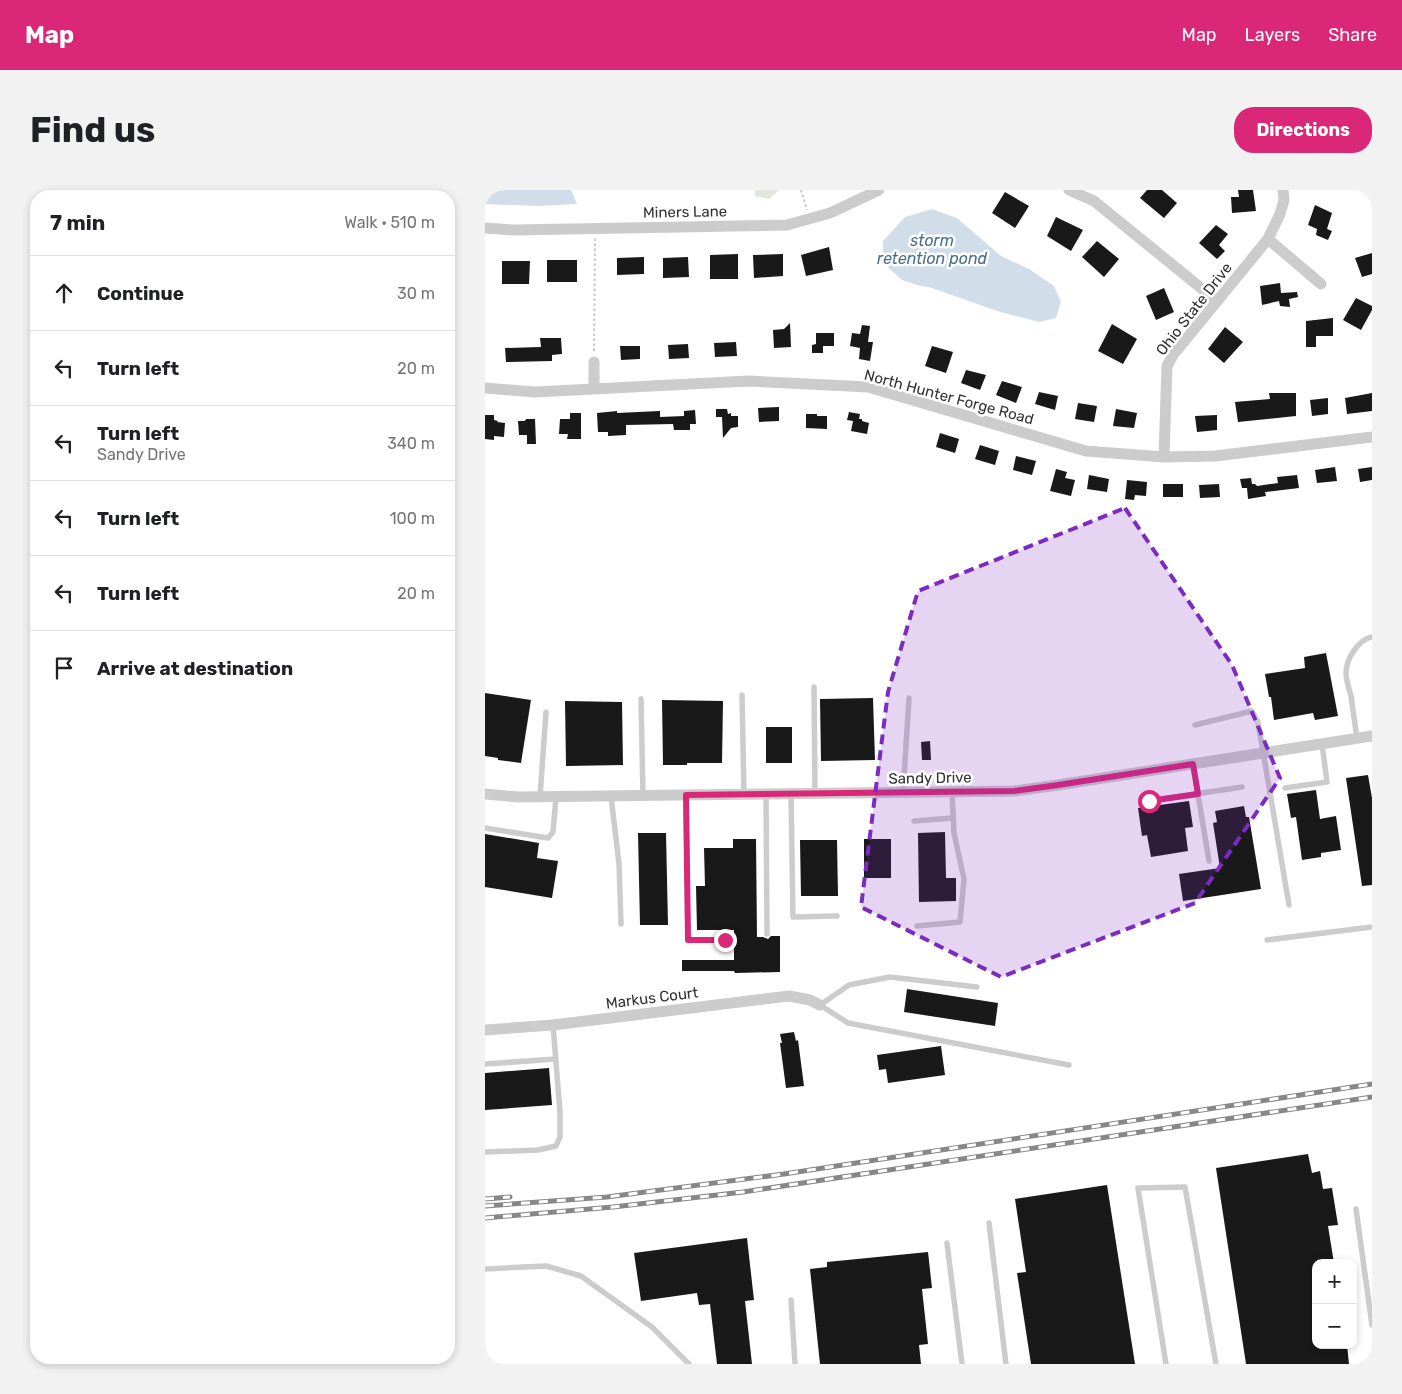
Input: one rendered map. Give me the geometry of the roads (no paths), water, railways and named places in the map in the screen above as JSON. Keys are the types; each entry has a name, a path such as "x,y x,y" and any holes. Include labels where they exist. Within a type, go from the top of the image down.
{"street":[{"name":"Miners Lane","path":"485,228 513,230 787,225 831,213 879,190"},
{"path":"1069,190 1094,201 1217,302"},
{"name":"Ohio State Drive","path":"1164,457 1167,366 1173,355 1268,239 1281,214 1284,200 1283,190"},
{"path":"1268,239 1321,284"},
{"path":"593,389 594,362"},
{"name":"North Hunter Forge Road","path":"485,388 535,392 749,381 868,387 1086,451 1164,457 1215,456 1372,437"},
{"name":"Sandy Drive","path":"485,794 503,797 556,797 998,792 1035,789 1372,736"},
{"name":"Markus Court","path":"485,1030 553,1025 789,996 810,1000 820,1005"}],"lane":[{"path":"1357,738 1346,673 1348,662 1357,646 1367,638 1372,637"},
{"path":"814,687 815,794"},
{"path":"743,695 743,795"},
{"path":"903,793 909,698"},
{"path":"641,699 643,796"},
{"path":"1195,725 1251,711 1259,722 1289,905"},
{"path":"540,797 546,712"},
{"path":"1285,788 1327,782 1322,744"},
{"path":"1193,764 1209,861"},
{"path":"1149,801 1242,787"},
{"path":"917,926 960,922 964,879 954,833 952,792"},
{"path":"766,794 767,934"},
{"path":"791,794 793,917 837,916"},
{"path":"686,795 688,940 725,940"},
{"path":"611,796 619,864 621,924"},
{"path":"485,828 548,838 553,832 556,797"},
{"path":"914,821 953,818"},
{"path":"1267,940 1372,927"},
{"path":"977,987 889,977 849,985 820,1005 848,1023 1069,1066"},
{"path":"485,1152 538,1150 556,1146 560,1137 553,1025"},
{"path":"485,1064 556,1059"},
{"path":"1166,1364 1138,1188 1185,1187 1216,1364"},
{"path":"1356,1209 1372,1325"},
{"path":"989,1223 1006,1364"},
{"path":"947,1243 961,1364"},
{"path":"485,1270 546,1266 581,1276 652,1327 689,1364"},
{"path":"791,1300 795,1364"}],"water":[{"path":"485,190 571,190 577,204 538,206 485,204"},
{"name":"storm retention pond","path":"932,209 957,218 1001,256 1029,269 1054,286 1061,302 1056,318 1039,322 997,311 932,288 902,280 883,263 883,241 905,217"}],"railway":[{"path":"485,1206 607,1197 784,1174 1372,1084"},
{"path":"485,1218 613,1207 743,1192 1372,1097"},
{"path":"485,1199 510,1197"}]}
